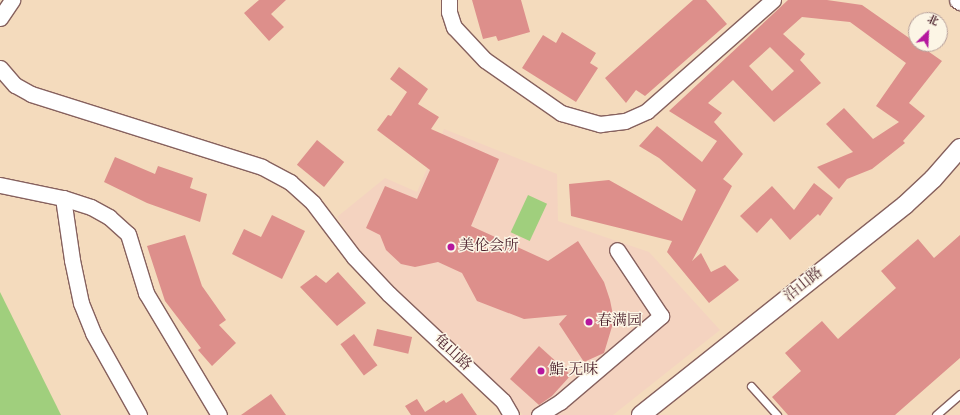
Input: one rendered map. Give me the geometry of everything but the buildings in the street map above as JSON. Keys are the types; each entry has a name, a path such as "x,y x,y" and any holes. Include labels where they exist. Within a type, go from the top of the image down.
{"street":[{"path":"0,18 12,0"},
{"path":"449,0 449,12 454,27 485,60 561,114 600,124 626,122 647,111 773,0"},
{"name":"龟山路","path":"0,68 15,85 31,94 262,167 290,182 313,203 354,257 389,294 503,401 511,415"},
{"name":"沿山路","path":"641,415 904,205 933,179 960,148"},
{"path":"0,185 64,198 97,210 128,234 146,293 219,415"},
{"path":"64,198 72,260 81,303 93,333 139,415"},
{"path":"539,415 560,402 662,316 617,250"}],"lane":[{"path":"751,386 777,415"},
{"path":"936,415 960,394"}],"shaded area":[{"path":"444,129 557,174 558,221 649,252 720,330 613,415 523,415 385,278 356,245 337,217 385,178 417,192"}],"green space":[{"path":"528,195 547,204 530,241 511,232"},
{"path":"0,292 61,415 0,415"}],"place":[{"name":"美伦会所","path":"451,247"},
{"name":"春满园","path":"589,322"},
{"name":"鮨·无味","path":"541,371"}]}
